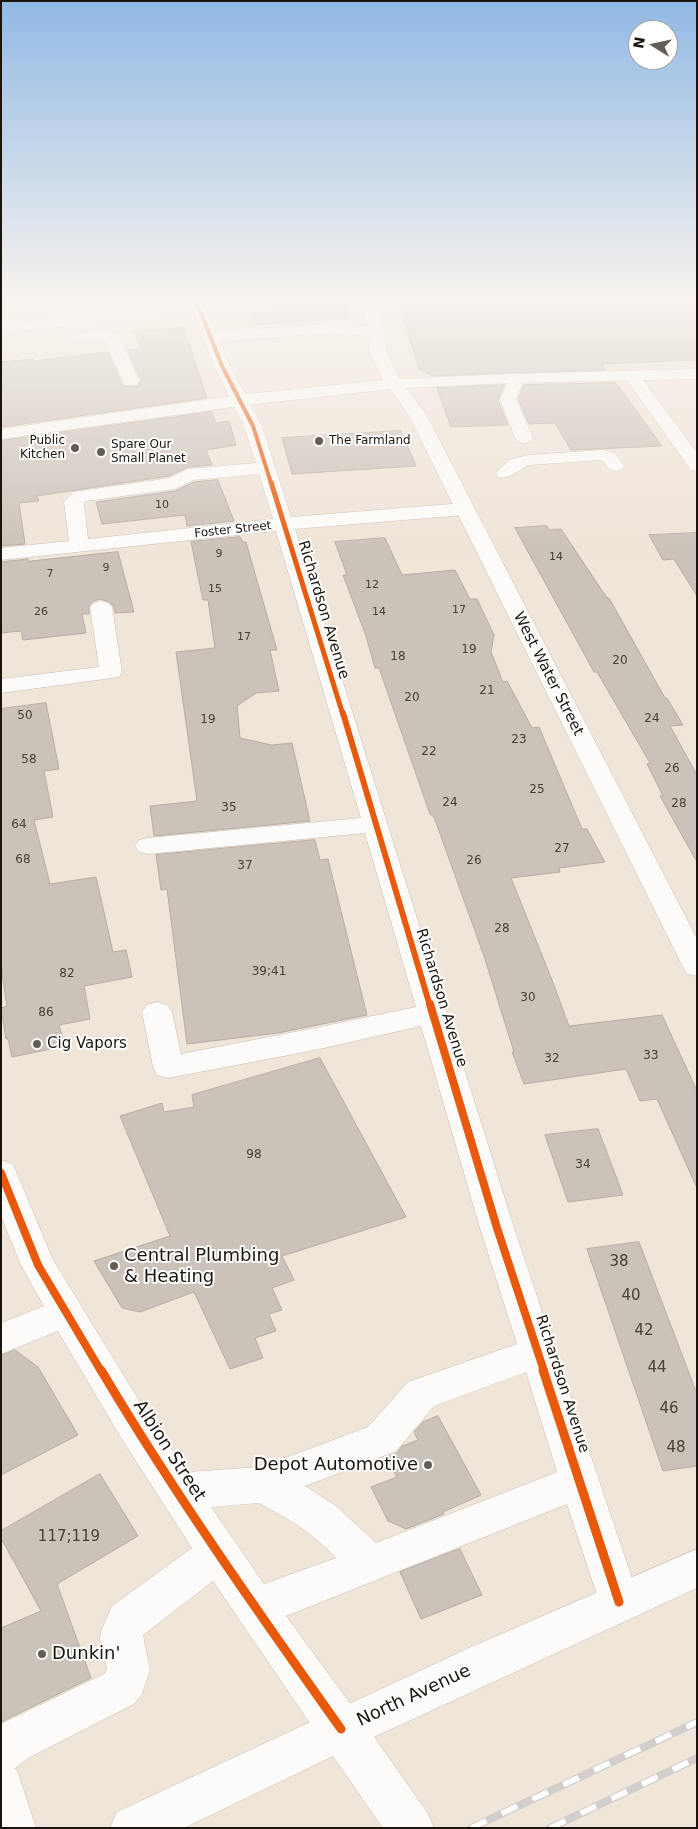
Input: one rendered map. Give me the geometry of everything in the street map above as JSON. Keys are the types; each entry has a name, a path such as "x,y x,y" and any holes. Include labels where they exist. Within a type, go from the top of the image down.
{"street":[{"name":"Richardson Avenue","path":"231,383 253,426 497,1228 619,1602"},
{"path":"1,434 241,400 414,383"},
{"path":"637,383 697,466"},
{"name":"West Water Street","path":"395,384 418,414 464,509 697,967"},
{"path":"514,385 508,399 524,438"},
{"path":"505,473 521,462 542,458 602,455 609,457 615,466"},
{"path":"80,546 74,502 80,496 175,483 188,475 266,468"},
{"name":"Foster Street","path":"1,554 283,524 464,509"},
{"path":"1,686 111,672 101,607"},
{"path":"148,846 375,824"},
{"path":"156,1012 168,1067 433,1013"},
{"name":"Albion Street","path":"1,1173 38,1265 133,1424 255,1608 412,1828"},
{"path":"1,1339 66,1312"},
{"path":"177,1491 261,1485 382,1439 420,1394 538,1352"},
{"path":"255,1608 369,1566 580,1481"},
{"path":"261,1485 293,1500 322,1519 347,1541 369,1566"},
{"path":"1,1752 14,1741 119,1689 127,1680 130,1670 120,1638 122,1629 127,1621 218,1553"},
{"name":"North Avenue","path":"133,1828 342,1729 697,1568"},
{"path":"1,1786 13,1828"}],"building":[{"path":"1,383 122,383 123,386 137,387 139,383 202,383 207,398 1,427"},
{"path":"616,383 662,446 571,450 555,423 529,424 518,399 524,385"},
{"path":"504,385 498,400 508,425 451,427 437,388"},
{"path":"212,412 216,423 229,421 236,445 206,450 212,465 188,467 169,476 37,496 39,501 19,503 25,544 1,546 1,441"},
{"path":"401,431 416,466 292,474 282,438"},
{"path":"218,480 234,521 187,526 185,515 102,524 96,502 175,491 194,482"},
{"path":"547,526 549,530 561,529 607,598 609,598 665,698 667,698 683,725 670,726 697,775 697,862 660,796 663,796 647,764 650,763 597,672 594,672 515,528"},
{"path":"697,533 697,596 674,559 663,560 649,535"},
{"path":"240,537 243,542 246,542 277,650 270,650 279,691 256,693 237,706 240,738 272,745 292,743 310,821 154,836 150,806 197,801 176,652 215,648 208,600 203,600 191,542"},
{"path":"385,538 402,575 455,570 470,599 477,599 494,635 491,652 503,682 507,681 532,728 539,727 582,829 587,829 605,862 559,868 560,872 511,878 569,1026 662,1015 697,1091 697,1188 657,1099 640,1101 626,1069 524,1084 512,1052 514,1052 484,956 434,817 430,814 379,668 375,668 366,636 343,575 347,575 335,542"},
{"path":"118,552 134,612 115,613 114,607 109,602 100,599 93,601 89,606 89,614 82,614 86,633 23,640 21,631 1,633 1,562"},
{"path":"46,703 59,769 44,771 53,817 34,820 50,884 96,877 113,952 126,950 132,977 84,986 90,1019 59,1025 65,1046 12,1057 8,1039 6,1039 1,1008 7,1006 1,967 1,709"},
{"path":"315,840 320,860 328,859 367,1015 278,1033 187,1044 167,889 161,890 156,855"},
{"path":"320,1058 406,1217 282,1256 294,1280 272,1288 282,1310 269,1314 276,1331 255,1338 263,1358 230,1369 194,1292 140,1312 122,1308 94,1261 170,1236 120,1116 162,1103 164,1112 194,1107 192,1095"},
{"path":"598,1129 623,1195 568,1202 545,1135"},
{"path":"639,1242 697,1394 697,1466 663,1471 587,1249"},
{"path":"15,1350 38,1367 78,1435 1,1475 1,1356"},
{"name":"Depot Automotive","path":"438,1416 481,1495 443,1512 444,1514 406,1529 388,1521 371,1487 397,1477 387,1457 397,1453 402,1446 418,1440 414,1432 423,1422"},
{"path":"100,1474 138,1536 57,1584 91,1678 1,1722 1,1628 41,1611 1,1538 1,1531"},
{"path":"460,1549 482,1595 421,1619 400,1572"}],"railway":[{"path":"471,1828 697,1722"},
{"path":"550,1828 697,1758"}],"cycle path":[{"path":"232,383 253,426 322,645 497,1228 619,1602"},
{"path":"1,1173 38,1265 133,1424 255,1608 341,1729"}],"place":[{"name":"The Farmland","path":"319,441"},
{"name":"Public Kitchen","path":"75,448"},
{"name":"Spare Our Small Planet","path":"101,452"},
{"name":"Cig Vapors","path":"37,1044"},
{"name":"Central Plumbing & Heating","path":"114,1266"},
{"name":"Depot Automotive","path":"428,1465"},
{"name":"Dunkin'","path":"42,1654"}]}
